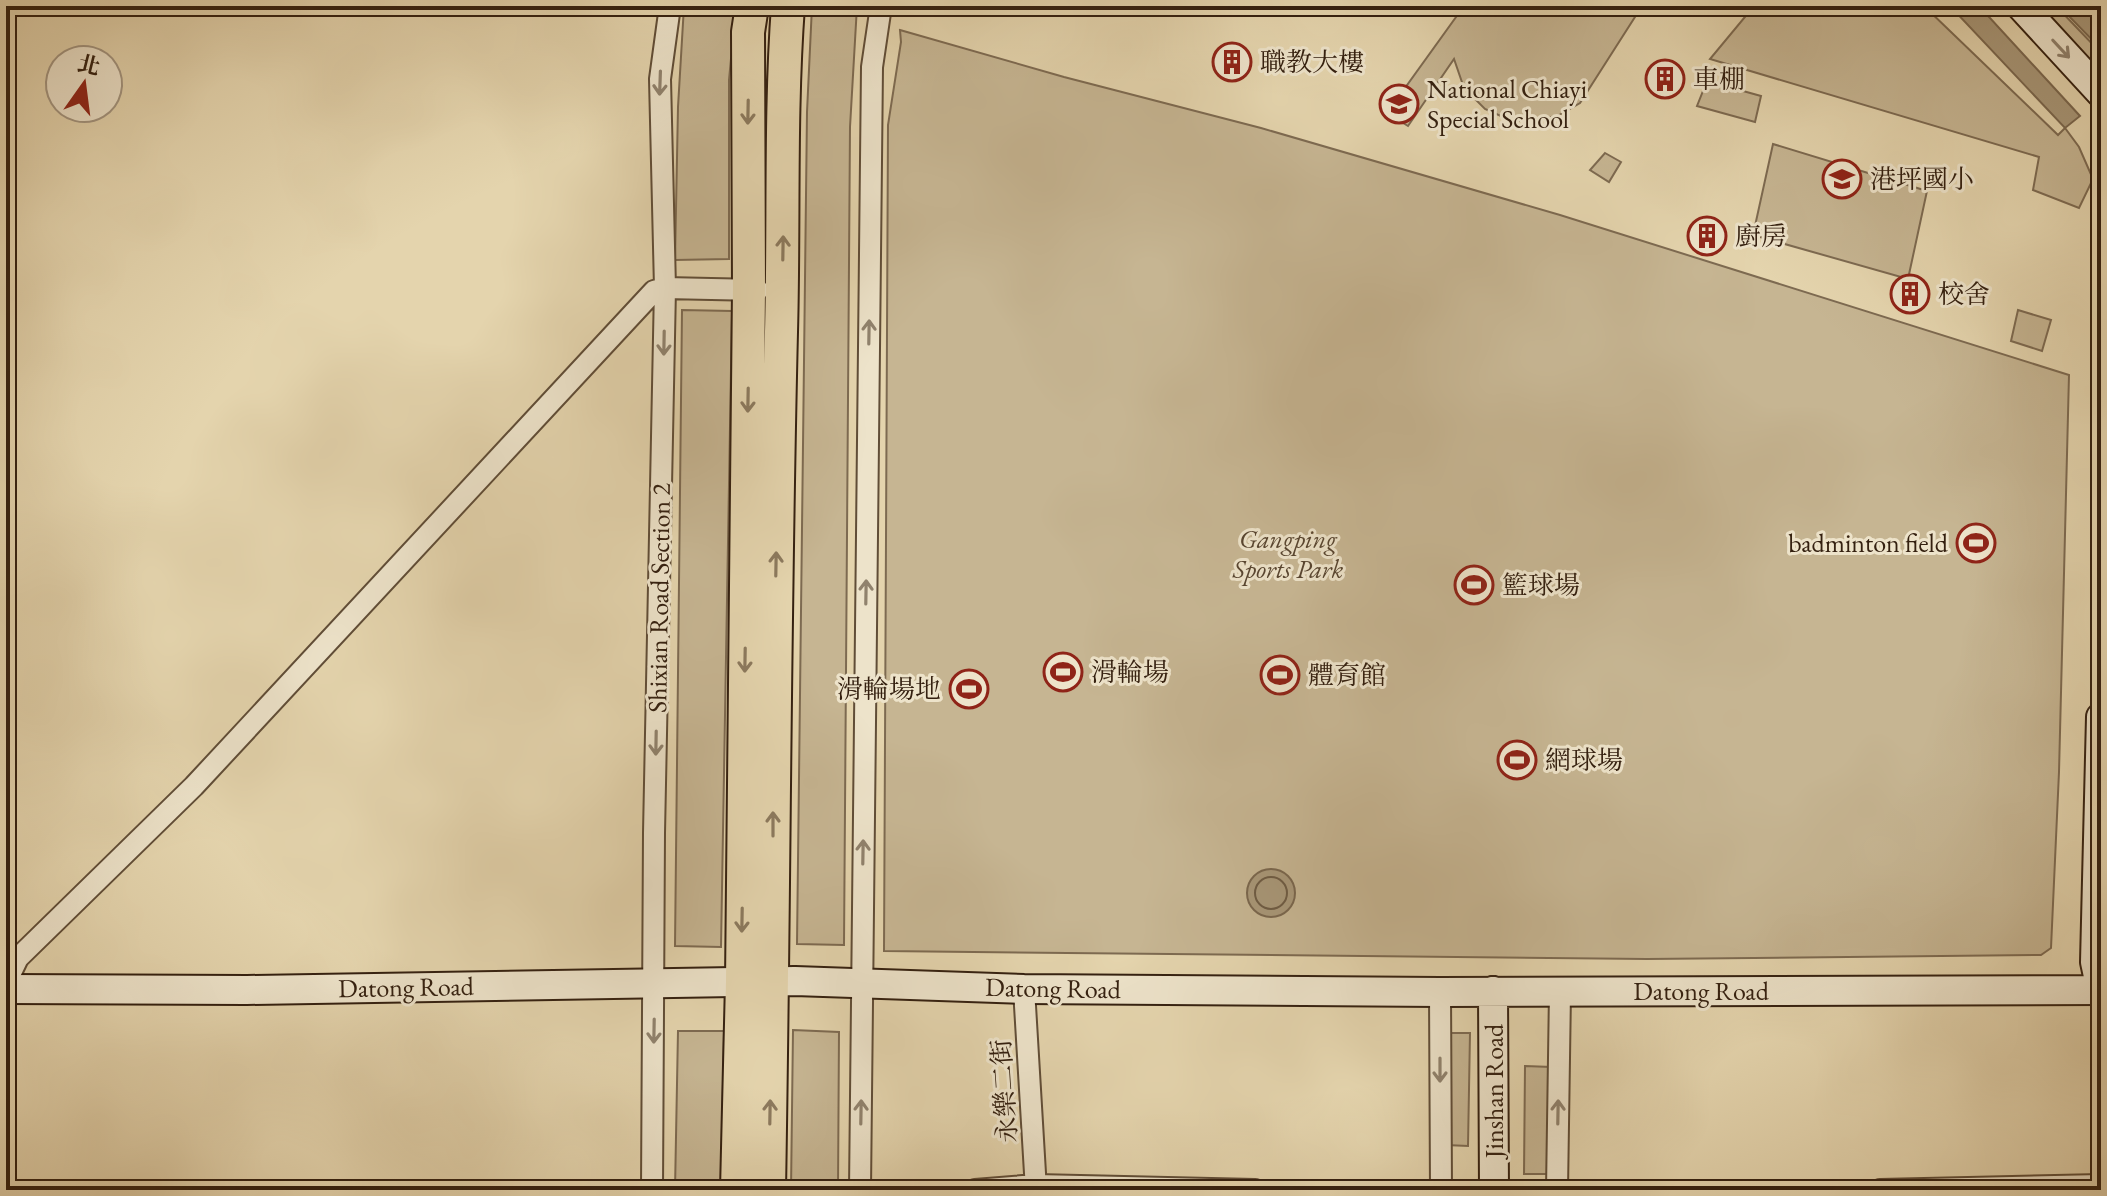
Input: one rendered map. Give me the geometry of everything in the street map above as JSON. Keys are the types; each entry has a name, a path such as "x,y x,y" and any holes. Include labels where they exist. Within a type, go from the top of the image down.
{"main road":[{"path":"752,6 748,32 749,289 757,982 769,1190"},
{"path":"737,1190 757,982 774,645 784,64 788,6"}],"street":[{"name":"Shixian Road Section 2","path":"652,1190 665,288 660,79 670,6"},
{"path":"860,1190 872,67 881,6"},
{"path":"2021,6 2101,93"},
{"path":"6,983 18,958 194,786 654,291 665,288 782,291"},
{"path":"2101,717 2095,962 2101,990"},
{"name":"Datong Road","path":"6,989 247,990 757,982 1024,989 1440,992 2101,990"},
{"name":"永樂二街","path":"1024,989 1036,1187"},
{"name":"Jinshan Road","path":"1493,991 1494,1190"},
{"name":"Jinshan Road","path":"1440,992 1441,1190"},
{"path":"1557,1190 1560,992"},
{"path":"1880,1190 2101,1185"},
{"path":"975,1190 1036,1187 1255,1190"}],"green space":[{"path":"684,6 736,6 729,80 729,259 675,260 678,107"},
{"path":"812,6 857,6 850,127 844,945 797,944 807,112"},
{"path":"1464,6 1642,6 1580,103 1559,115 1536,121 1512,121 1485,109 1464,88 1454,59 1408,126 1387,113"},
{"path":"1754,6 1924,6 2058,135 2065,128 2079,147 2093,179 2079,208 2033,190 2039,157 1710,59"},
{"path":"2033,6 2056,6 2101,53 2101,77"},
{"name":"Gangping Sports Park","path":"900,30 1261,128 1560,215 2069,375 2059,772 2051,948 2041,955 1647,959 884,951 888,125 901,42"},
{"path":"1707,81 1761,96 1755,122 1697,106"},
{"path":"1773,144 1927,191 1908,279 1753,235"},
{"path":"1605,153 1621,162 1609,182 1590,170"},
{"path":"682,310 732,311 721,947 675,946"},
{"path":"2018,310 2051,320 2042,351 2011,341"},
{"path":"793,1030 839,1032 838,1190 791,1190"},
{"path":"678,1031 724,1031 721,1190 675,1190"},
{"path":"1448,1033 1470,1033 1468,1146 1446,1145"},
{"path":"1525,1066 1551,1067 1549,1174 1524,1174"}],"water":[{"path":"1950,6 1979,6 2080,116 2065,128"},
{"path":"2059,6 2101,6 2101,49"},
{"path":"1271,869 1288,876 1295,893 1288,910 1271,917 1254,910 1247,893 1254,876"}],"place":[{"name":"職教大樓","path":"1232,62"},
{"name":"車棚","path":"1665,79"},
{"name":"National Chiayi Special School","path":"1399,104"},
{"name":"港坪國小","path":"1842,179"},
{"name":"廚房","path":"1707,236"},
{"name":"校舍","path":"1910,294"},
{"name":"badminton field","path":"1976,543"},
{"name":"籃球場","path":"1474,585"},
{"name":"滑輪場","path":"1063,672"},
{"name":"體育館","path":"1280,675"},
{"name":"滑輪場地","path":"969,689"},
{"name":"網球場","path":"1517,760"}]}
